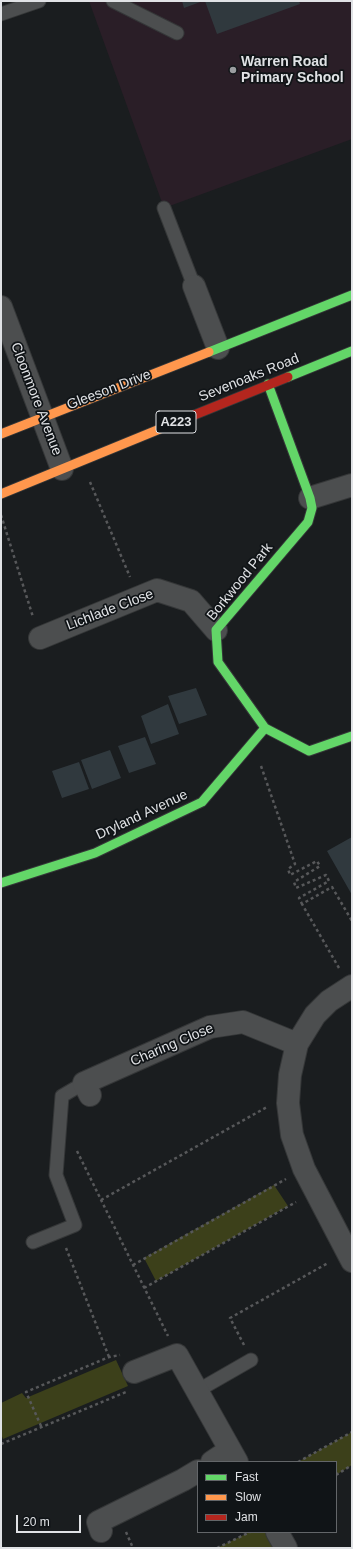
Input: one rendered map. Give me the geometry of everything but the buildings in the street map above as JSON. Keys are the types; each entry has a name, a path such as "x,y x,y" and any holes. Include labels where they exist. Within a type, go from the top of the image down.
{"street":[{"path":"194,286 218,348"},
{"name":"Gleeson Drive","path":"1,434 42,416 352,295"},
{"name":"Cloonmore Avenue","path":"1,307 42,416 71,465"},
{"name":"Sevenoaks Road","path":"1,494 352,351"},
{"name":"Borkwood Park","path":"268,384 310,498 312,508 308,522 216,630 218,662 265,728 308,751 352,736"},
{"path":"310,498 352,485"},
{"name":"Lichlade Close","path":"40,638 157,590 191,601 216,630"},
{"name":"Dryland Avenue","path":"1,882 95,853 202,802 265,728"},
{"path":"349,1250 304,1169 292,1135 288,1099 290,1075 297,1044 315,1015 329,1001 351,987"},
{"name":"Charing Close","path":"87,1089 210,1027 243,1022 297,1044"},
{"path":"134,1372 177,1355 233,1456 216,1461"},
{"path":"101,1531 98,1522 183,1480 197,1471"},
{"path":"278,1533 286,1548"}],"lane":[{"path":"1,14 39,1"},
{"path":"113,1 177,33"},
{"path":"164,208 194,286"},
{"path":"33,1242 75,1225 56,1175 60,1118 62,1096 87,1089"},
{"path":"197,1391 251,1360"}],"path":[{"path":"71,465 139,597"},
{"path":"1,514 40,638"},
{"path":"253,742 295,864 288,869 290,875 317,861 320,866 294,882 296,888 326,875 352,922"},
{"path":"329,880 299,898 351,987"},
{"path":"302,904 332,887"},
{"path":"101,1200 288,1099"},
{"path":"60,1118 177,1355"},
{"path":"132,1265 304,1169"},
{"path":"144,1288 315,1190"},
{"path":"59,1232 109,1357"},
{"path":"251,1360 230,1318 349,1250"},
{"path":"1,1444 41,1426 140,1386 125,1354 109,1357 26,1392 41,1426"},
{"path":"300,1461 352,1432"},
{"path":"337,1474 352,1466"},
{"path":"217,1548 248,1533"}],"shaded area":[{"name":"Warren Road Primary School","path":"89,1 352,1 352,139 164,208"}],"green space":[{"path":"274,1185 288,1206 156,1281 144,1258"},
{"path":"116,1360 128,1386 3,1439 1,1434 1,1403 22,1393 26,1398"},
{"path":"352,1432 352,1465 337,1474 337,1461 300,1461"},
{"path":"248,1533 278,1533 286,1548 217,1548"}],"traffic: fast":[{"path":"209,352 352,295"},
{"path":"288,377 352,351"},
{"path":"268,384 310,498 312,508 308,522 216,630 218,662 265,728 309,751 352,736"},
{"path":"1,883 95,853 202,802 265,728"}],"traffic: slow":[{"path":"1,434 209,352"},
{"path":"1,494 172,424"}],"traffic: jam":[{"path":"172,424 288,377"}],"place":[{"name":"Warren Road Primary School","path":"233,70"}]}
